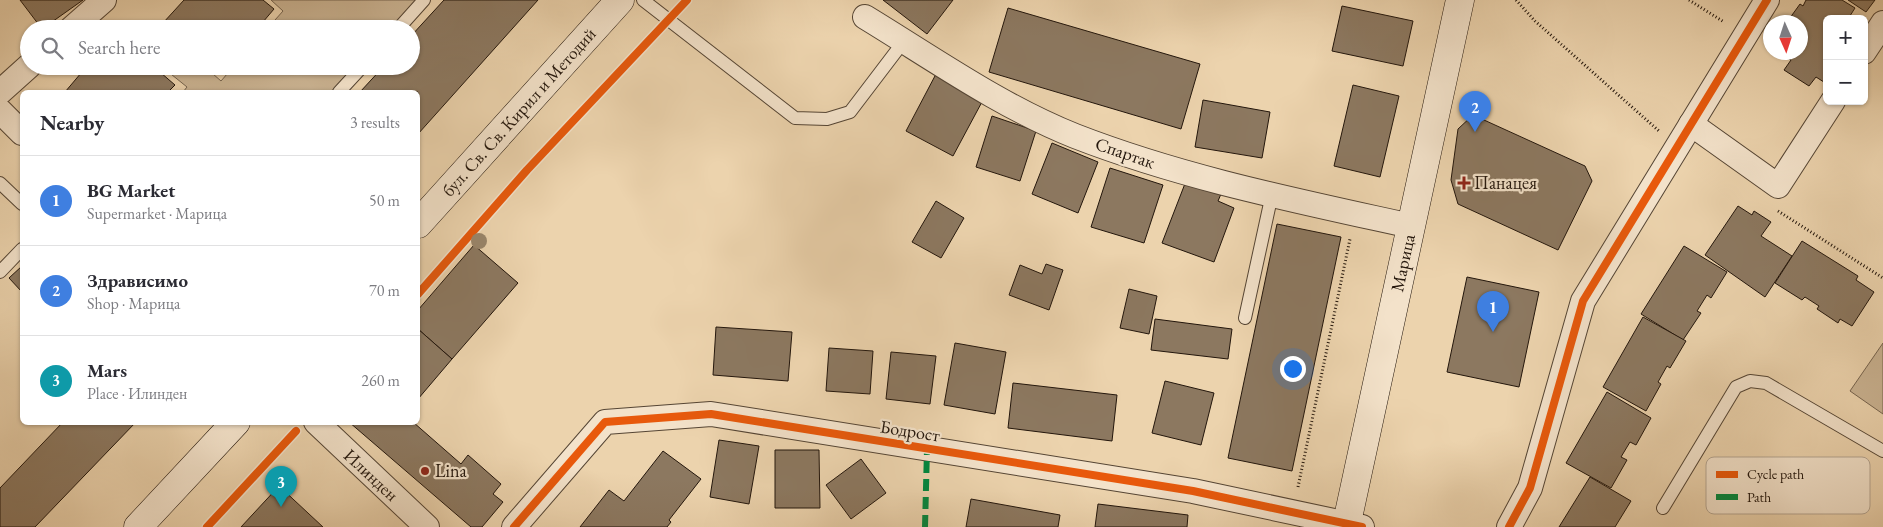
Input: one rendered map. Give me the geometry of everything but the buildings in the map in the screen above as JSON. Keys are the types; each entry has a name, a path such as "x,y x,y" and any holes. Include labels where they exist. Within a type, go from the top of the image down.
{"street":[{"path":"81,20 104,0"},
{"name":"бул. Св. Св. Кирил и Методий","path":"420,222 620,0"},
{"name":"Марица","path":"1351,526 1411,226 1460,0"},
{"path":"1509,527 1530,488 1583,301 1767,0"},
{"name":"Спартак","path":"865,18 986,93 1074,136 1178,172 1411,226"},
{"path":"1868,46 1883,23"},
{"path":"0,92 20,74"},
{"path":"1691,124 1778,186 1830,105"},
{"path":"0,111 20,131"},
{"name":"Бодрост","path":"514,527 605,422 710,414 1192,491 1351,526"},
{"path":"138,527 233,425"},
{"name":"Илинден","path":"319,425 427,527"}],"lane":[{"path":"406,20 424,0"},
{"path":"643,0 795,118 828,119 850,112 904,41"},
{"path":"341,90 355,75"},
{"path":"0,183 20,202"},
{"path":"1245,318 1272,194"},
{"path":"0,272 20,251"},
{"path":"1663,508 1736,387 1750,381 1766,382 1883,451"}],"path":[{"path":"1690,0 1745,36"},
{"path":"1293,512 1356,214"}],"shaded area":[{"path":"271,0 425,0 406,20 275,20 283,11"},
{"path":"172,75 214,75 221,81 226,75 354,75 340,90 185,90 187,87"},
{"path":"1883,343 1883,414 1850,391"}],"marked path":[{"path":"925,527 927,449"}],"cycle path":[{"path":"420,292 527,170 687,0"},
{"path":"1509,527 1530,488 1583,301 1767,0"},
{"path":"514,527 605,422 711,414 1193,491 1362,527"},
{"path":"207,527 296,431"}],"place":[{"name":"Здрависимо","path":"1475,132"},
{"name":"Панацея","path":"1464,183"},
{"name":"BG Market","path":"1493,332"},
{"name":"Lina","path":"425,471"},
{"name":"Mars","path":"281,507"}]}
